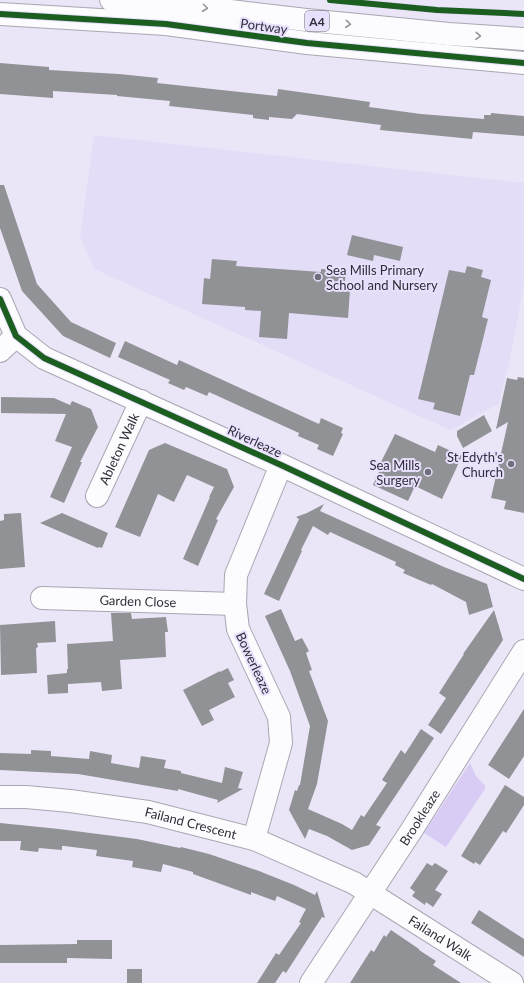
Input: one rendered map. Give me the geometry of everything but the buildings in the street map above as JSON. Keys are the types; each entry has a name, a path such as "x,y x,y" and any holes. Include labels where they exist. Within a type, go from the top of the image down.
{"main road":[{"name":"Portway","path":"111,0 164,3 306,20 524,40"},
{"name":"Portway","path":"0,14 166,24 307,44 524,63"},
{"name":"Riverleaze","path":"0,299 16,336 44,358 282,465 524,579"},
{"path":"0,351 16,336"},
{"name":"Ableton Walk","path":"97,496 141,401"},
{"name":"Bowerleaze","path":"254,839 281,743 279,718 238,629 234,604 236,575 282,465"},
{"name":"Garden Close","path":"42,598 234,604"},
{"name":"Brookleaze","path":"312,983 411,831 524,651"},
{"name":"Failand Crescent","path":"0,798 26,797 70,801 148,812 254,839 354,883 370,893"},
{"name":"Failand Walk","path":"370,893 512,983"}],"shaded area":[{"name":"Sea Mills Primary School and Nursery","path":"94,135 524,183 524,285 510,359 499,404 450,430 94,269 80,236"},
{"path":"470,763 476,776 485,786 485,789 446,847 424,833"}],"cycle path":[{"path":"330,0 437,10 524,14"},
{"path":"0,14 166,24 307,43 524,63"},
{"path":"0,299 16,336 44,358 281,465 524,579"}],"place":[{"name":"Sea Mills Primary School and Nursery","path":"318,277"},
{"name":"St Edyth's Church","path":"511,464"},
{"name":"Sea Mills Surgery","path":"428,472"}]}
